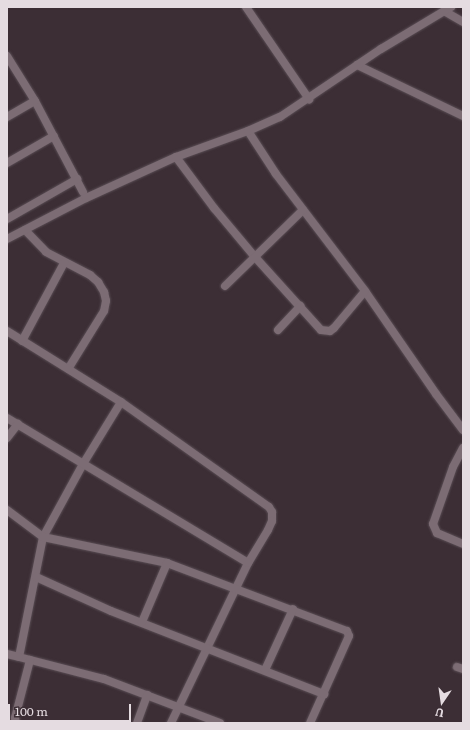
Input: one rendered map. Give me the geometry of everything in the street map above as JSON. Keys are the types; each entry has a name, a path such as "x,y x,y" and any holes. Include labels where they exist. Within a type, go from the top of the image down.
{"street":[{"path":"246,7 309,99"},
{"path":"7,239 86,198 176,158 248,132 280,117 309,99 357,65 447,9 463,22"},
{"path":"7,56 10,66 35,101 83,192"},
{"path":"357,65 463,116"},
{"path":"7,117 35,101"},
{"path":"248,132 276,174 365,291 436,394 463,430"},
{"path":"7,163 54,136"},
{"path":"176,158 214,208 255,257 319,328 324,331 330,331 365,291"},
{"path":"7,219 77,179"},
{"path":"225,286 302,210"},
{"path":"25,230 46,252 64,263 90,275 98,282 104,292 106,301 104,311 68,369"},
{"path":"22,341 64,263"},
{"path":"278,330 300,306"},
{"path":"7,331 121,402 269,507 272,515 271,524 248,563 171,723"},
{"path":"19,657 43,537 83,464 121,402"},
{"path":"7,418 248,563"},
{"path":"7,438 18,424"},
{"path":"463,448 454,464 433,524 437,534 463,544"},
{"path":"7,510 43,537 167,563 293,609 349,632 349,636 310,723"},
{"path":"142,622 167,563"},
{"path":"36,577 111,611 207,647 324,694"},
{"path":"265,670 293,609"},
{"path":"7,654 104,679 179,706 220,723"},
{"path":"16,723 15,718 30,660"},
{"path":"137,723 147,695"}]}
